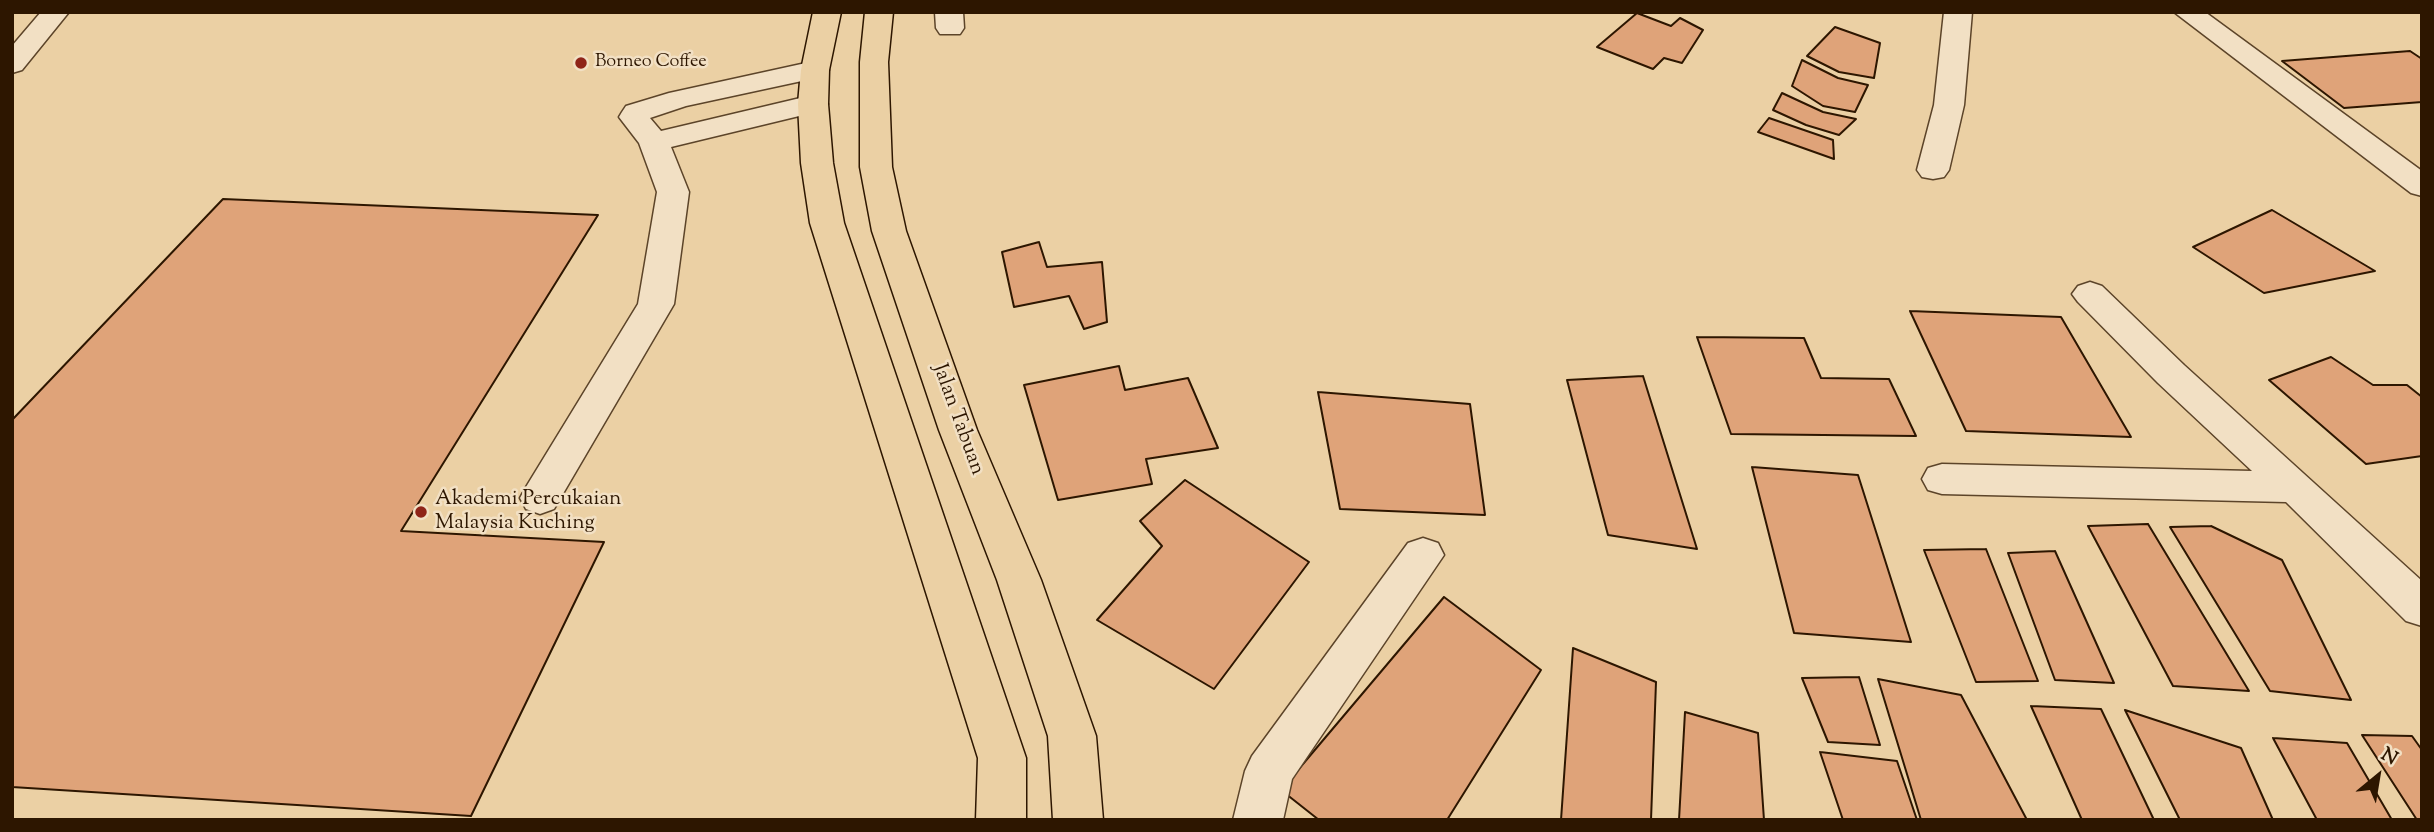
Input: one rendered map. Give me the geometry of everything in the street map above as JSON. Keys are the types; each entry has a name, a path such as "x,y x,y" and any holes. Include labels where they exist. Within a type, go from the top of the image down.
{"main road":[{"path":"827,12 814,87 817,163 827,223 1002,758 1001,820"},
{"name":"Jalan Tabuan","path":"879,12 874,62 876,167 889,230 958,430 1019,580 1072,736 1078,820"}],"street":[{"path":"12,64 56,12"},
{"path":"1933,170 1949,105 1958,12"},
{"path":"2187,12 2422,186"},
{"path":"540,498 656,304 673,192 654,142 634,117 637,112 679,99 814,87"},
{"path":"654,142 814,87"},
{"path":"2090,294 2171,374 2296,487 2422,608"},
{"path":"1942,479 2296,487"},
{"path":"1258,820 1269,771 1423,555"}],"building":[{"path":"1637,13 1671,26 1680,18 1703,30 1682,63 1664,58 1653,69 1597,47"},
{"path":"1835,27 1880,43 1874,78 1839,72 1807,56"},
{"path":"2410,51 2422,59 2422,102 2344,108 2282,61"},
{"path":"1802,60 1838,78 1868,85 1855,112 1823,106 1792,86"},
{"path":"1782,93 1823,112 1856,119 1839,135 1806,125 1773,110"},
{"path":"1769,118 1833,140 1834,159 1758,132"},
{"path":"223,199 598,215 401,531 604,542 471,816 12,787 12,420"},
{"path":"2272,210 2375,271 2264,293 2193,247"},
{"path":"1039,242 1047,267 1102,262 1107,322 1084,329 1069,296 1014,307 1002,252"},
{"path":"1910,311 2061,317 2131,437 1966,431"},
{"path":"1697,337 1804,338 1821,378 1889,379 1916,436 1731,434"},
{"path":"2331,357 2373,385 2407,385 2422,397 2422,456 2366,464 2269,380"},
{"path":"1119,366 1125,390 1188,378 1218,448 1146,459 1152,484 1058,500 1024,385"},
{"path":"1643,376 1697,549 1608,535 1567,380"},
{"path":"1318,392 1470,404 1485,515 1340,509"},
{"path":"1752,467 1858,475 1911,642 1794,633"},
{"path":"1185,480 1309,562 1214,689 1097,620 1162,546 1140,521"},
{"path":"2148,524 2249,691 2173,686 2088,526"},
{"path":"2211,526 2282,560 2351,700 2270,691 2170,527"},
{"path":"1986,549 2038,681 1976,682 1924,550"},
{"path":"2055,551 2114,683 2055,680 2008,553"},
{"path":"1444,597 1541,670 1447,820 1319,820 1281,790"},
{"path":"1573,648 1656,682 1651,820 1561,820"},
{"path":"1859,677 1880,745 1828,742 1802,678"},
{"path":"1878,679 1961,695 2027,820 1921,820"},
{"path":"2031,706 2101,709 2154,820 2082,820"},
{"path":"2125,710 2241,748 2273,820 2180,820"},
{"path":"1685,712 1758,733 1764,820 1679,820"},
{"path":"2362,735 2412,736 2422,750 2422,820 2417,820"},
{"path":"2273,738 2347,743 2392,820 2317,820"},
{"path":"1820,752 1897,761 1917,820 1843,820"}],"place":[{"name":"Borneo Coffee","path":"581,63"},
{"name":"Akademi Percukaian Malaysia Kuching","path":"421,512"}]}
